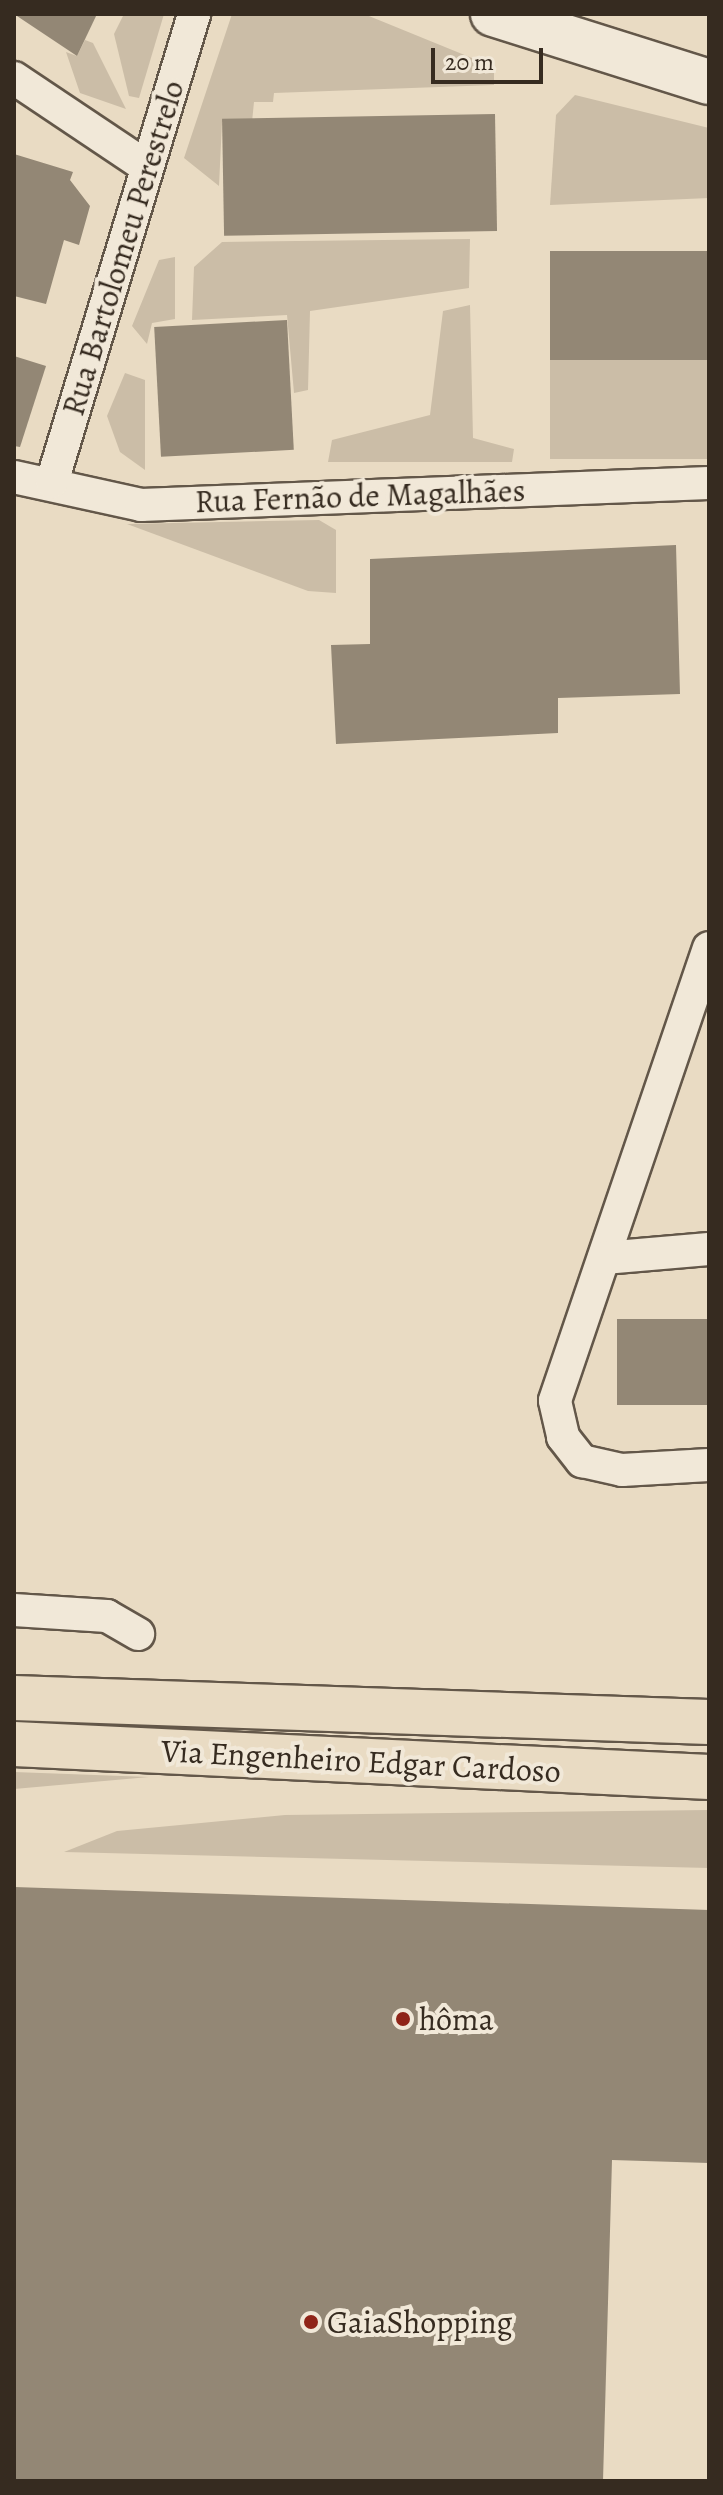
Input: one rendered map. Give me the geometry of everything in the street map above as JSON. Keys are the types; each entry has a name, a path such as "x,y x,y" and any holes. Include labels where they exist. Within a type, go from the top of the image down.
{"main road":[{"path":"493,14 709,82"},
{"name":"Via Engenheiro Edgar Cardoso","path":"14,1698 709,1722"},
{"name":"Via Engenheiro Edgar Cardoso","path":"14,1744 709,1777"}],"street":[{"name":"Rua Bartolomeu Perestrelo","path":"52,482 194,14"},
{"path":"14,78 147,167"},
{"name":"Rua Fernão de Magalhães","path":"14,477 52,482 141,505 709,483"},
{"path":"709,948 695,1030 604,1258 555,1401 563,1437 582,1461 622,1470 709,1465"},
{"path":"604,1258 709,1249"},
{"path":"14,1610 107,1616 138,1634"}],"shaded area":[{"path":"124,14 164,14 139,98 129,96 114,34"},
{"path":"232,14 364,14 494,67 494,85 274,93 273,102 254,102 252,122 222,122 219,186 184,158"},
{"path":"85,40 93,43 126,109 80,93 66,52 77,56"},
{"path":"575,95 709,128 709,198 550,205 556,115"},
{"path":"470,239 469,288 310,311 308,390 294,393 287,315 192,320 194,267 222,242"},
{"path":"175,257 175,319 152,323 147,344 132,326 159,260"},
{"path":"470,305 473,438 514,449 512,462 328,462 332,440 430,415 443,311"},
{"path":"550,360 709,360 709,459 550,459"},
{"path":"125,373 145,380 145,470 120,452 107,416"},
{"path":"319,520 336,530 336,593 308,591 127,524"},
{"path":"14,1772 149,1777 14,1789"},
{"path":"709,1810 709,1868 64,1852 117,1831 285,1815"}],"building":[{"path":"14,14 97,14 77,56"},
{"path":"495,114 497,231 224,236 222,119"},
{"path":"14,154 73,172 70,180 90,206 79,245 64,240 46,304 14,296"},
{"path":"550,251 709,251 709,360 550,360"},
{"path":"287,320 294,450 161,457 154,327"},
{"path":"14,356 46,366 20,447 14,446"},
{"path":"676,545 680,694 558,698 558,733 336,744 331,645 370,644 370,559"},
{"path":"617,1319 709,1319 709,1405 617,1405"},
{"name":"GaiaShopping","path":"14,1887 709,1910 709,2163 612,2160 603,2481 14,2481"}],"place":[{"name":"hôma","path":"403,2019"},
{"name":"GaiaShopping","path":"311,2322"}]}
